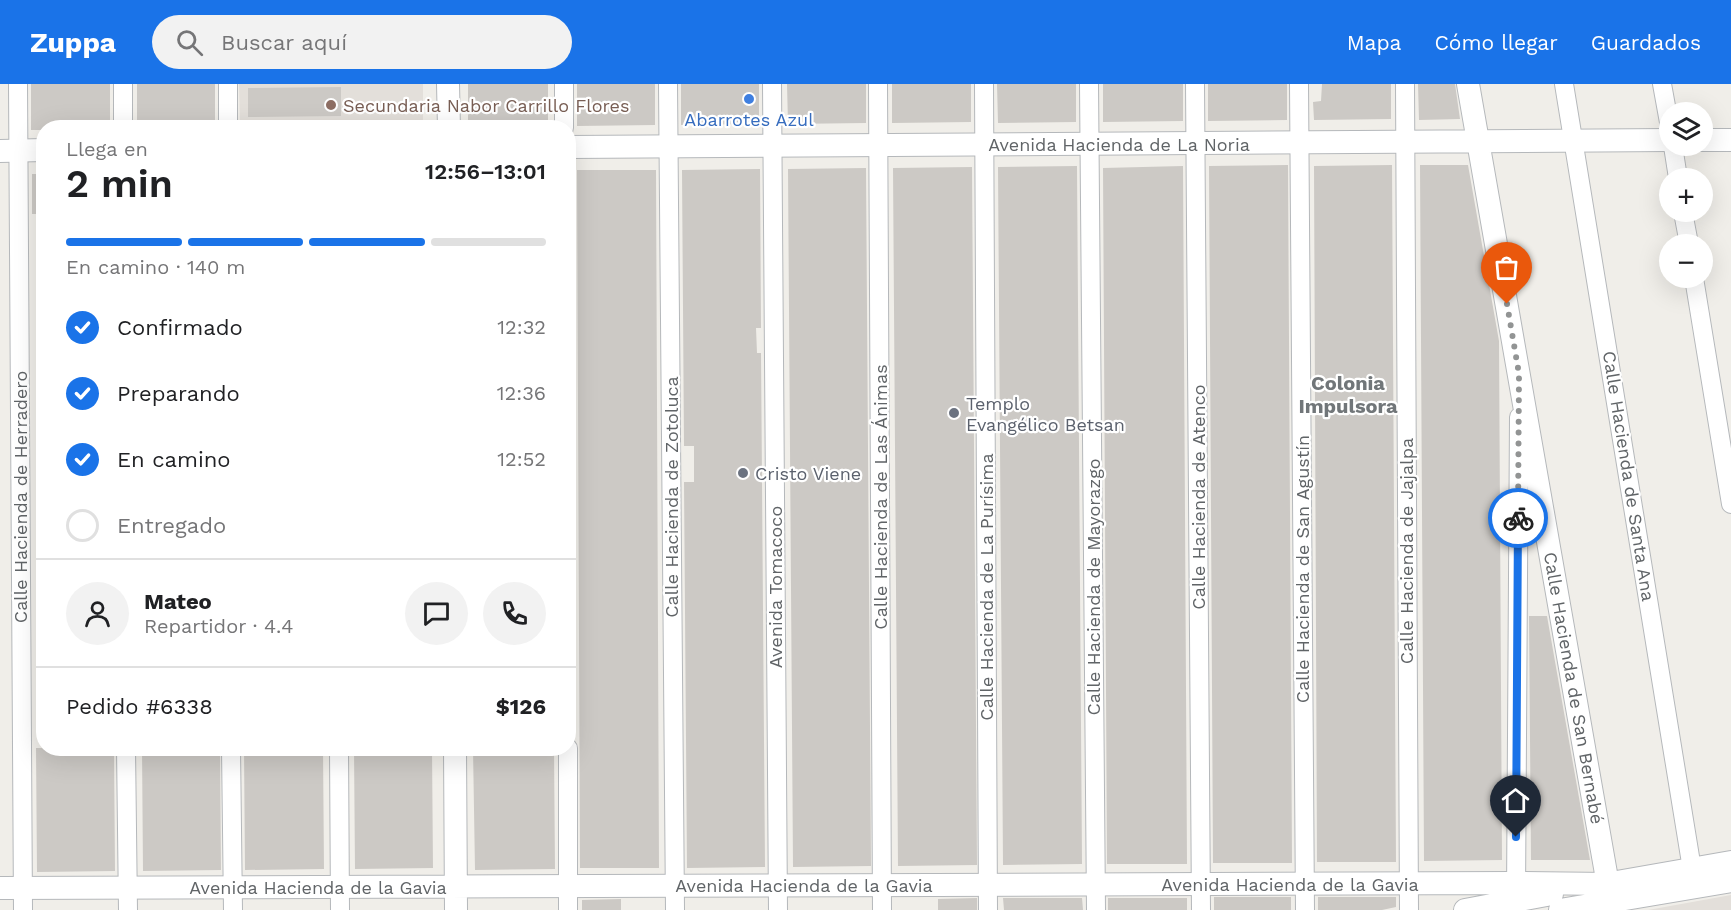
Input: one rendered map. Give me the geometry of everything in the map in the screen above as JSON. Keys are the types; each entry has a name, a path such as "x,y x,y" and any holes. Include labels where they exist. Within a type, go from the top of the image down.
{"street":[{"name":"Calle Hacienda de Herradero","path":"18,84 9,151 23,899"},
{"path":"123,84 123,120"},
{"path":"228,84 228,120"},
{"path":"448,84 449,120"},
{"path":"564,84 564,120"},
{"name":"Calle Hacienda de Zotoluca","path":"668,84 675,910"},
{"name":"Avenida Tomacoco","path":"772,84 778,910"},
{"name":"Calle Hacienda de Las Ánimas","path":"878,84 882,910"},
{"name":"Calle Hacienda de La Purísima","path":"984,84 988,910"},
{"name":"Calle Hacienda de Mayorazgo","path":"1089,84 1096,910"},
{"name":"Calle Hacienda de Atenco","path":"1196,84 1201,910"},
{"name":"Calle Hacienda de San Agustín","path":"1299,84 1305,910"},
{"name":"Calle Hacienda de Jajalpa","path":"1405,84 1407,883 1409,910"},
{"name":"Calle Hacienda de San Bernabé","path":"1468,84 1610,893"},
{"name":"Calle Hacienda de Santa Ana","path":"1564,84 1692,869"},
{"path":"1662,84 1665,102"},
{"name":"Avenida Hacienda de La Noria","path":"576,147 1659,140"},
{"path":"1713,140 1731,140"},
{"path":"9,151 36,150"},
{"path":"1696,288 1731,504"},
{"path":"1465,910 1516,898 1519,374"},
{"path":"126,756 128,910"},
{"path":"231,756 233,910"},
{"path":"339,756 340,910"},
{"path":"455,756 456,910"},
{"path":"568,756 568,910"},
{"path":"1560,910 1692,869 1731,862"},
{"path":"1610,893 1731,881"},
{"name":"Avenida Hacienda de la Gavia","path":"0,888 23,899 128,887 1407,883 1516,898 1610,893"}],"shaded area":[{"name":"Secundaria Nabor Carrillo Flores","path":"239,84 423,84 423,120 240,120"},
{"path":"1731,895 1731,910 1648,910"}],"green space":[{"path":"1527,471 1540,539 1527,539"}],"building":[{"path":"31,84 110,84 110,120 36,120 36,130 31,130"},
{"path":"137,84 215,84 215,120 137,120"},
{"path":"468,84 548,84 548,120 468,120"},
{"path":"577,84 655,84 655,125 577,126"},
{"path":"681,84 759,84 759,124 681,125"},
{"path":"787,84 866,84 866,123 788,124"},
{"path":"892,84 971,84 971,122 892,123"},
{"path":"997,84 1076,84 1076,122 998,123"},
{"path":"1103,84 1183,84 1183,121 1103,122"},
{"path":"1208,84 1287,84 1287,120 1208,121"},
{"path":"1322,84 1391,84 1391,119 1314,120 1313,102 1321,101"},
{"path":"1418,84 1455,84 1460,119 1419,120"},
{"path":"341,87 341,116 248,117 248,88"},
{"path":"1288,165 1292,863 1213,863 1209,166"},
{"path":"1392,165 1396,862 1317,862 1314,166"},
{"path":"1420,165 1468,165 1499,341 1502,860 1424,861"},
{"path":"1077,166 1082,864 1003,865 998,167"},
{"path":"1183,166 1187,864 1107,864 1103,168"},
{"path":"972,167 977,865 898,866 893,168"},
{"path":"866,168 871,866 793,867 788,169"},
{"path":"760,169 761,328 756,328 757,353 761,353 765,867 687,868 684,482 694,482 694,446 684,446 682,170"},
{"path":"577,170 656,170 659,868 580,868"},
{"path":"32,174 36,174 36,214 32,214"},
{"path":"1529,616 1547,616 1590,860 1531,860"},
{"path":"36,756 114,756 115,871 37,872"},
{"path":"142,756 220,756 221,870 143,871"},
{"path":"244,756 323,756 324,869 245,870"},
{"path":"354,756 432,756 433,868 355,869"},
{"path":"473,756 554,756 555,869 475,870"},
{"path":"1214,897 1291,897 1291,910 1214,910"},
{"path":"1318,897 1396,897 1396,907 1382,910 1318,910"},
{"path":"977,898 977,910 938,910 938,899"},
{"path":"1003,898 1082,898 1083,910 1004,910"},
{"path":"1108,898 1187,898 1187,910 1108,910"},
{"path":"621,899 621,910 582,910 582,900"}],"way so far":[{"path":"1507,304 1519,374 1518,518"}],"place":[{"name":"Abarrotes Azul","path":"749,99"},
{"name":"Secundaria Nabor Carrillo Flores","path":"331,105"},
{"name":"Templo Evangélico Betsan","path":"954,413"},
{"name":"Cristo Viene","path":"743,473"}],"district":[{"name":"Colonia Impulsora","path":"1348,394"}],"route":[{"path":"1516,837 1518,518"}]}
